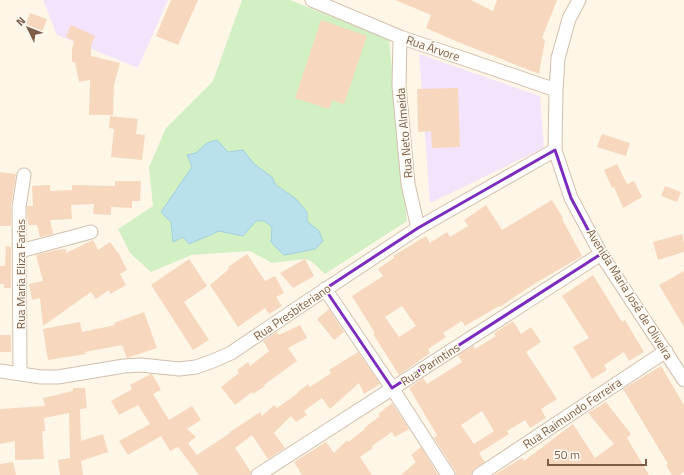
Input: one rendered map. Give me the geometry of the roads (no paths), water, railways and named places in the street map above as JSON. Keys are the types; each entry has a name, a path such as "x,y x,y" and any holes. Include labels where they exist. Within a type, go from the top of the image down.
{"street":[{"name":"Rua Árvore","path":"312,0 400,37 556,90"},
{"name":"Avenida Maria José de Oliveira","path":"579,0 569,19 558,58 555,150 571,198 601,254 684,380"},
{"name":"Rua Neto Almeida","path":"400,37 399,86 408,184 418,228"},
{"name":"Rua Presbiteriano","path":"0,371 41,377 58,377 124,366 141,365 179,369 196,367 231,353 418,228 555,150"},
{"name":"Rua Maria Eliza Farias","path":"20,374 19,207 24,175"},
{"path":"20,251 91,232"},
{"name":"Rua Parintins","path":"258,475 601,254"},
{"path":"326,289 448,475"},
{"name":"Rua Raimundo Ferreira","path":"479,475 666,351"}],"water":[{"path":"217,140 228,152 243,150 254,164 272,177 276,185 296,199 307,212 307,221 319,231 323,241 315,249 284,255 271,242 272,227 264,221 256,221 243,236 219,231 189,244 183,237 173,242 171,222 161,212 192,167 187,155 196,153 207,143"}]}
